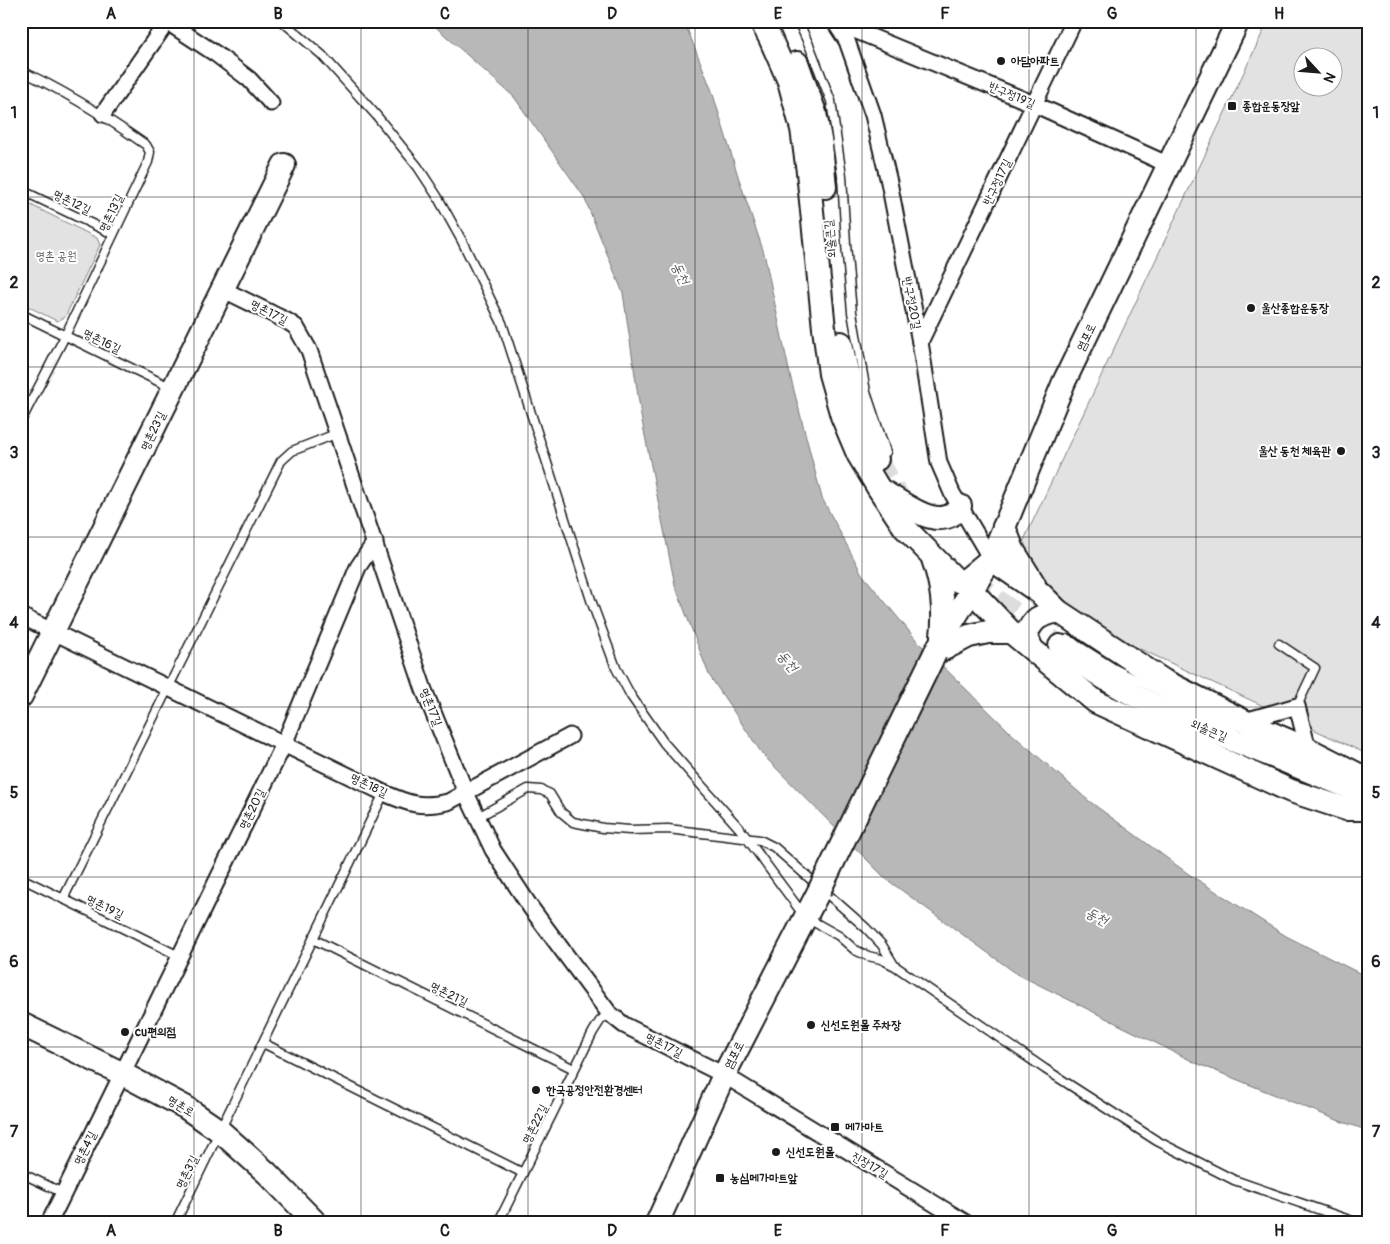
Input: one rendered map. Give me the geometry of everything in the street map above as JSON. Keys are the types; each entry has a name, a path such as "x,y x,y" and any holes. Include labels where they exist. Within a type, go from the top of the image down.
{"main road":[{"path":"761,21 789,81 802,129 830,374 842,416 858,454 878,489 905,528 956,580 961,582 966,580 991,559 1040,593 1058,611 1164,681 1244,727 1308,750 1359,775 1369,783"},
{"name":"외솔큰길","path":"778,21 803,77 815,112 821,145 838,330 846,371 858,409 882,456"},
{"name":"염포로","path":"657,1223 724,1075 819,891 938,648 991,559 1064,382 1238,21"},
{"name":"명촌23길","path":"21,696 284,165"},
{"path":"878,489 933,518 948,518 960,506"},
{"path":"1004,526 1013,550 1040,593"},
{"path":"931,554 941,583 943,614 938,648"},
{"path":"972,591 1011,632 1096,702 1291,791 1346,810 1369,809"},
{"path":"1031,647 1026,635 1031,624 1039,616 1058,611"},
{"path":"938,648 968,636 988,632 1011,632"},
{"name":"외솔큰길","path":"1063,642 1079,662 1174,716 1369,794"},
{"name":"명촌로","path":"21,1024 121,1073 184,1107 220,1131 267,1173 316,1223"}],"street":[{"path":"103,114 167,21 249,79 272,103"},
{"name":"반구정20길","path":"834,21 851,28 889,182 920,342 939,463 960,506 991,559"},
{"name":"반구정17길","path":"920,342 1074,21"},
{"name":"반구정19길","path":"851,28 1034,104 1169,165"},
{"name":"명촌17길","path":"222,289 287,320 296,327 309,350 424,690 466,793 493,850 531,908 609,1013 624,1025 724,1075"},
{"name":"명촌20길","path":"121,1073 284,744 358,567 375,542"},
{"name":"명촌18길","path":"21,616 384,793 416,805 432,806 448,802 570,736"},
{"path":"1244,727 1297,706 1308,750"},
{"name":"명촌4길","path":"49,1223 121,1073"},
{"name":"진장17길","path":"724,1075 966,1223"}],"lane":[{"path":"282,21 322,55 351,86 418,167 438,196 502,323 592,603 616,668 631,696 664,742 747,838 805,917 839,936 855,950 895,966 1156,1141 1234,1180 1358,1223"},
{"path":"798,21 831,101 842,176 852,312 866,392 882,456"},
{"name":"명촌13길","path":"21,71 103,114 146,145 150,152 148,162 65,336 21,421"},
{"name":"명촌12길","path":"21,190 113,234"},
{"name":"명촌16길","path":"21,314 174,389"},
{"path":"63,899 281,461 292,450 338,433"},
{"path":"1063,642 1115,669 1244,727"},
{"path":"1278,644 1315,668 1297,706"},
{"path":"1270,746 1369,794"},
{"path":"478,817 528,789 541,790 550,794 561,812 573,822 603,828 630,830 668,829 760,840 774,847 866,928 882,946 895,966"},
{"path":"220,1131 384,793"},
{"name":"명촌19길","path":"21,878 179,956"},
{"name":"명촌21길","path":"313,940 574,1069"},
{"name":"명촌22길","path":"498,1223 574,1069 600,1021 609,1013"},
{"path":"263,1042 523,1173"},
{"name":"명촌3길","path":"175,1223 220,1131"},
{"path":"21,1173 63,1193"}],"green space":[{"name":"울산종합운동장","path":"1268,21 1369,21 1369,755 1136,647 1065,604 1045,585 1025,556 1023,542"},
{"name":"명촌 공원","path":"21,200 97,238 100,245 65,317 57,321 21,303"}],"water":[{"name":"동천","path":"429,21 684,21 712,91 764,253 790,375 822,498 862,574 918,642 1012,734 1089,801 1190,875 1286,936 1369,978 1369,1131 1196,1063 1017,974 886,879 763,755 709,675 675,585 641,416 623,293 584,197 514,97"}],"tunnel":[{"path":"877,459 905,508"},
{"path":"971,578 1003,605 1060,646"}],"place":[{"name":"아담아파트","path":"1001,61"},
{"name":"종합운동장앞","path":"1232,106"},
{"name":"울산종합운동장","path":"1251,308"},
{"name":"울산 동천 체육관","path":"1341,451"},
{"name":"신선도원몰 주차장","path":"811,1025"},
{"name":"cu편의점","path":"125,1032"},
{"name":"한국공정안전환경센터","path":"536,1090"},
{"name":"메가마트","path":"835,1127"},
{"name":"신선도원몰","path":"776,1152"},
{"name":"농심메가마트앞","path":"720,1178"}]}
